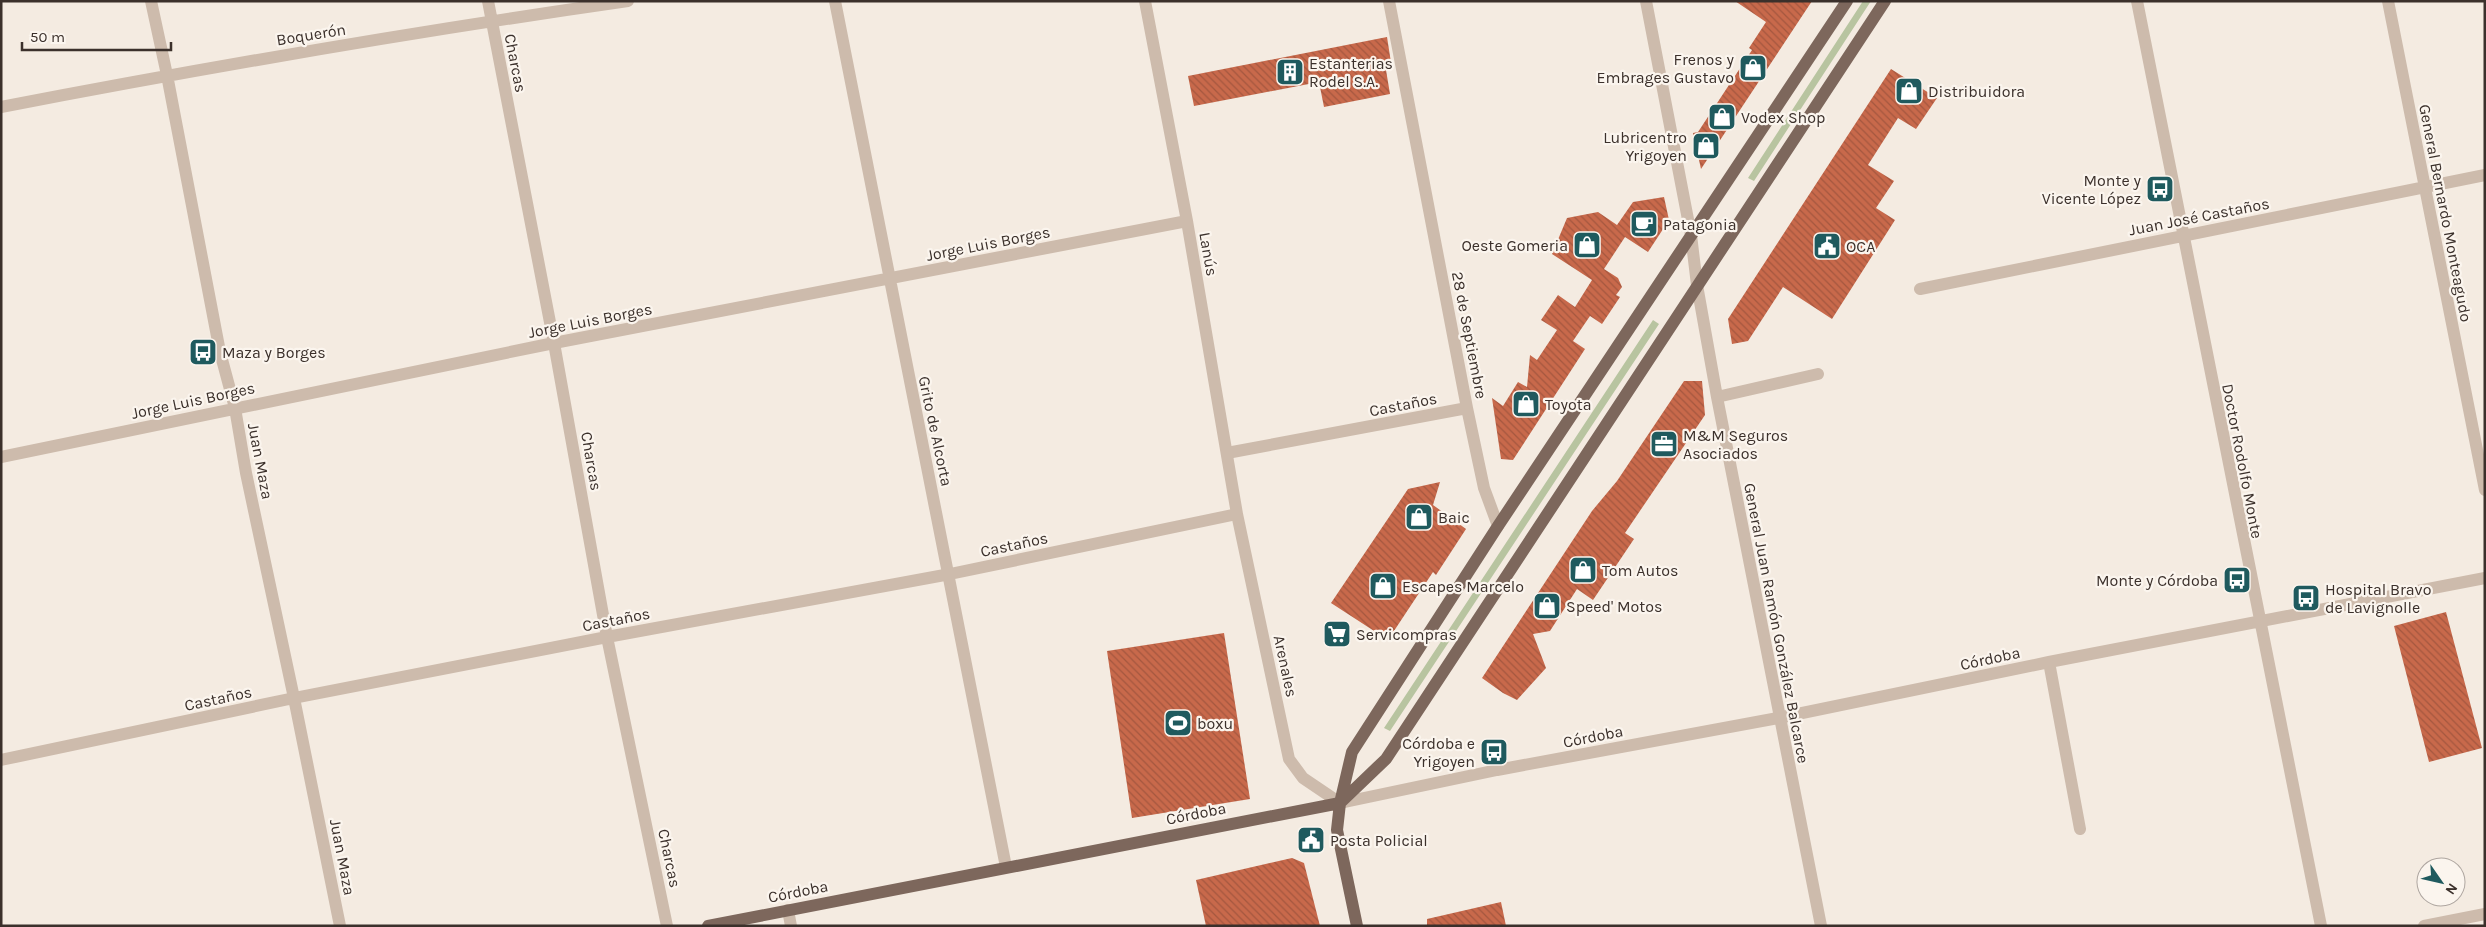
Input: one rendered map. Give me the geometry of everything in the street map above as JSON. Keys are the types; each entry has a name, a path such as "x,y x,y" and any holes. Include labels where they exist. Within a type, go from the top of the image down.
{"main road":[{"path":"1357,926 1337,830 1340,803 1352,752 1498,526 1847,1"},
{"path":"1340,803 1386,759 1885,1"},
{"name":"Córdoba","path":"708,926 1340,803"}],"street":[{"name":"Juan Maza","path":"151,1 168,75 220,352 235,408 246,473 340,926"},
{"name":"Charcas","path":"488,1 554,343 607,637 667,926"},
{"name":"Boquerón","path":"1,107 168,75 491,21 628,1"},
{"name":"Grito de Alcorta","path":"835,1 888,279 950,574 1006,867"},
{"name":"Lanús","path":"1145,1 1187,221 1237,514"},
{"name":"28 de Septiembre","path":"1389,1 1467,408 1484,488 1498,526"},
{"name":"General Juan Ramón González Balcarce","path":"1646,1 1691,235 1697,285 1717,398 1778,718 1821,926"},
{"name":"Doctor Rodolfo Monte","path":"2136,1 2259,624 2321,926"},
{"name":"General Bernardo Monteagudo","path":"2388,1 2485,490"},
{"name":"Juan José Castaños","path":"1920,289 2485,175"},
{"name":"Jorge Luis Borges","path":"1,457 554,343 1187,221"},
{"path":"1717,398 1818,374"},
{"name":"Castaños","path":"1227,453 1467,408"},
{"name":"Castaños","path":"1,760 294,698 607,637 950,574 1237,514"},
{"name":"Arenales","path":"1237,514 1290,759 1303,778 1340,803"},
{"name":"Córdoba","path":"1340,803 1497,770 1778,718 2049,662 2259,624 2485,578"},
{"path":"2049,662 2080,829"},
{"path":"788,910 791,926"},
{"path":"2424,926 2485,914"}],"green space":[{"path":"1863,1 1871,1 1754,181 1748,178"},
{"path":"1653,320 1659,324 1390,731 1384,728"}],"building":[{"path":"1735,1 1812,1 1701,169 1693,133 1698,132 1752,50 1749,48 1766,22"},
{"name":"Estanterias Rodel S.A.","path":"1387,37 1392,69 1386,70 1390,94 1324,107 1319,82 1194,106 1188,76"},
{"path":"1891,69 1937,98 1916,129 1898,118 1868,165 1894,181 1876,208 1895,220 1832,319 1783,287 1748,341 1732,344 1728,319"},
{"path":"1664,197 1669,220 1648,252 1625,237 1604,269 1618,278 1622,287 1616,295 1620,297 1602,324 1590,316 1573,341 1585,349 1513,460 1501,459 1492,398 1503,406 1518,382 1527,387 1530,355 1537,360 1557,330 1541,320 1558,295 1575,307 1592,280 1552,254 1567,218 1598,212 1617,225 1633,202"},
{"path":"1684,381 1702,381 1705,415 1625,533 1634,539 1593,600 1577,589 1550,631 1533,634 1546,668 1517,700 1503,693 1482,678 1592,511 1617,481"},
{"path":"1440,482 1433,505 1466,529 1436,575 1433,572 1388,640 1331,603 1408,489"},
{"path":"2446,612 2482,748 2429,762 2394,626"},
{"name":"boxu","path":"1224,633 1250,799 1132,818 1107,651"},
{"path":"1292,858 1304,863 1320,926 1206,926 1196,880"},
{"path":"1501,902 1506,926 1427,926 1427,919"}],"place":[{"name":"Frenos y Embrages Gustavo","path":"1753,68"},
{"name":"Estanterias Rodel S.A.","path":"1290,72"},
{"name":"Distribuidora","path":"1909,91"},
{"name":"Vodex Shop","path":"1722,117"},
{"name":"Lubricentro Yrigoyen","path":"1706,146"},
{"name":"Monte y Vicente López","path":"2160,189"},
{"name":"Patagonia","path":"1644,224"},
{"name":"Oeste Gomeria","path":"1587,245"},
{"name":"OCA","path":"1827,246"},
{"name":"Maza y Borges","path":"203,352"},
{"name":"Toyota","path":"1526,404"},
{"name":"M&M Seguros Asociados","path":"1664,444"},
{"name":"Baic","path":"1419,517"},
{"name":"Tom Autos","path":"1583,570"},
{"name":"Monte y Córdoba","path":"2237,580"},
{"name":"Escapes Marcelo","path":"1383,586"},
{"name":"Hospital Bravo de Lavignolle","path":"2306,598"},
{"name":"Speed' Motos","path":"1547,606"},
{"name":"Servicompras","path":"1337,634"},
{"name":"boxu","path":"1178,723"},
{"name":"Córdoba e Yrigoyen","path":"1494,752"},
{"name":"Posta Policial","path":"1311,840"}]}
